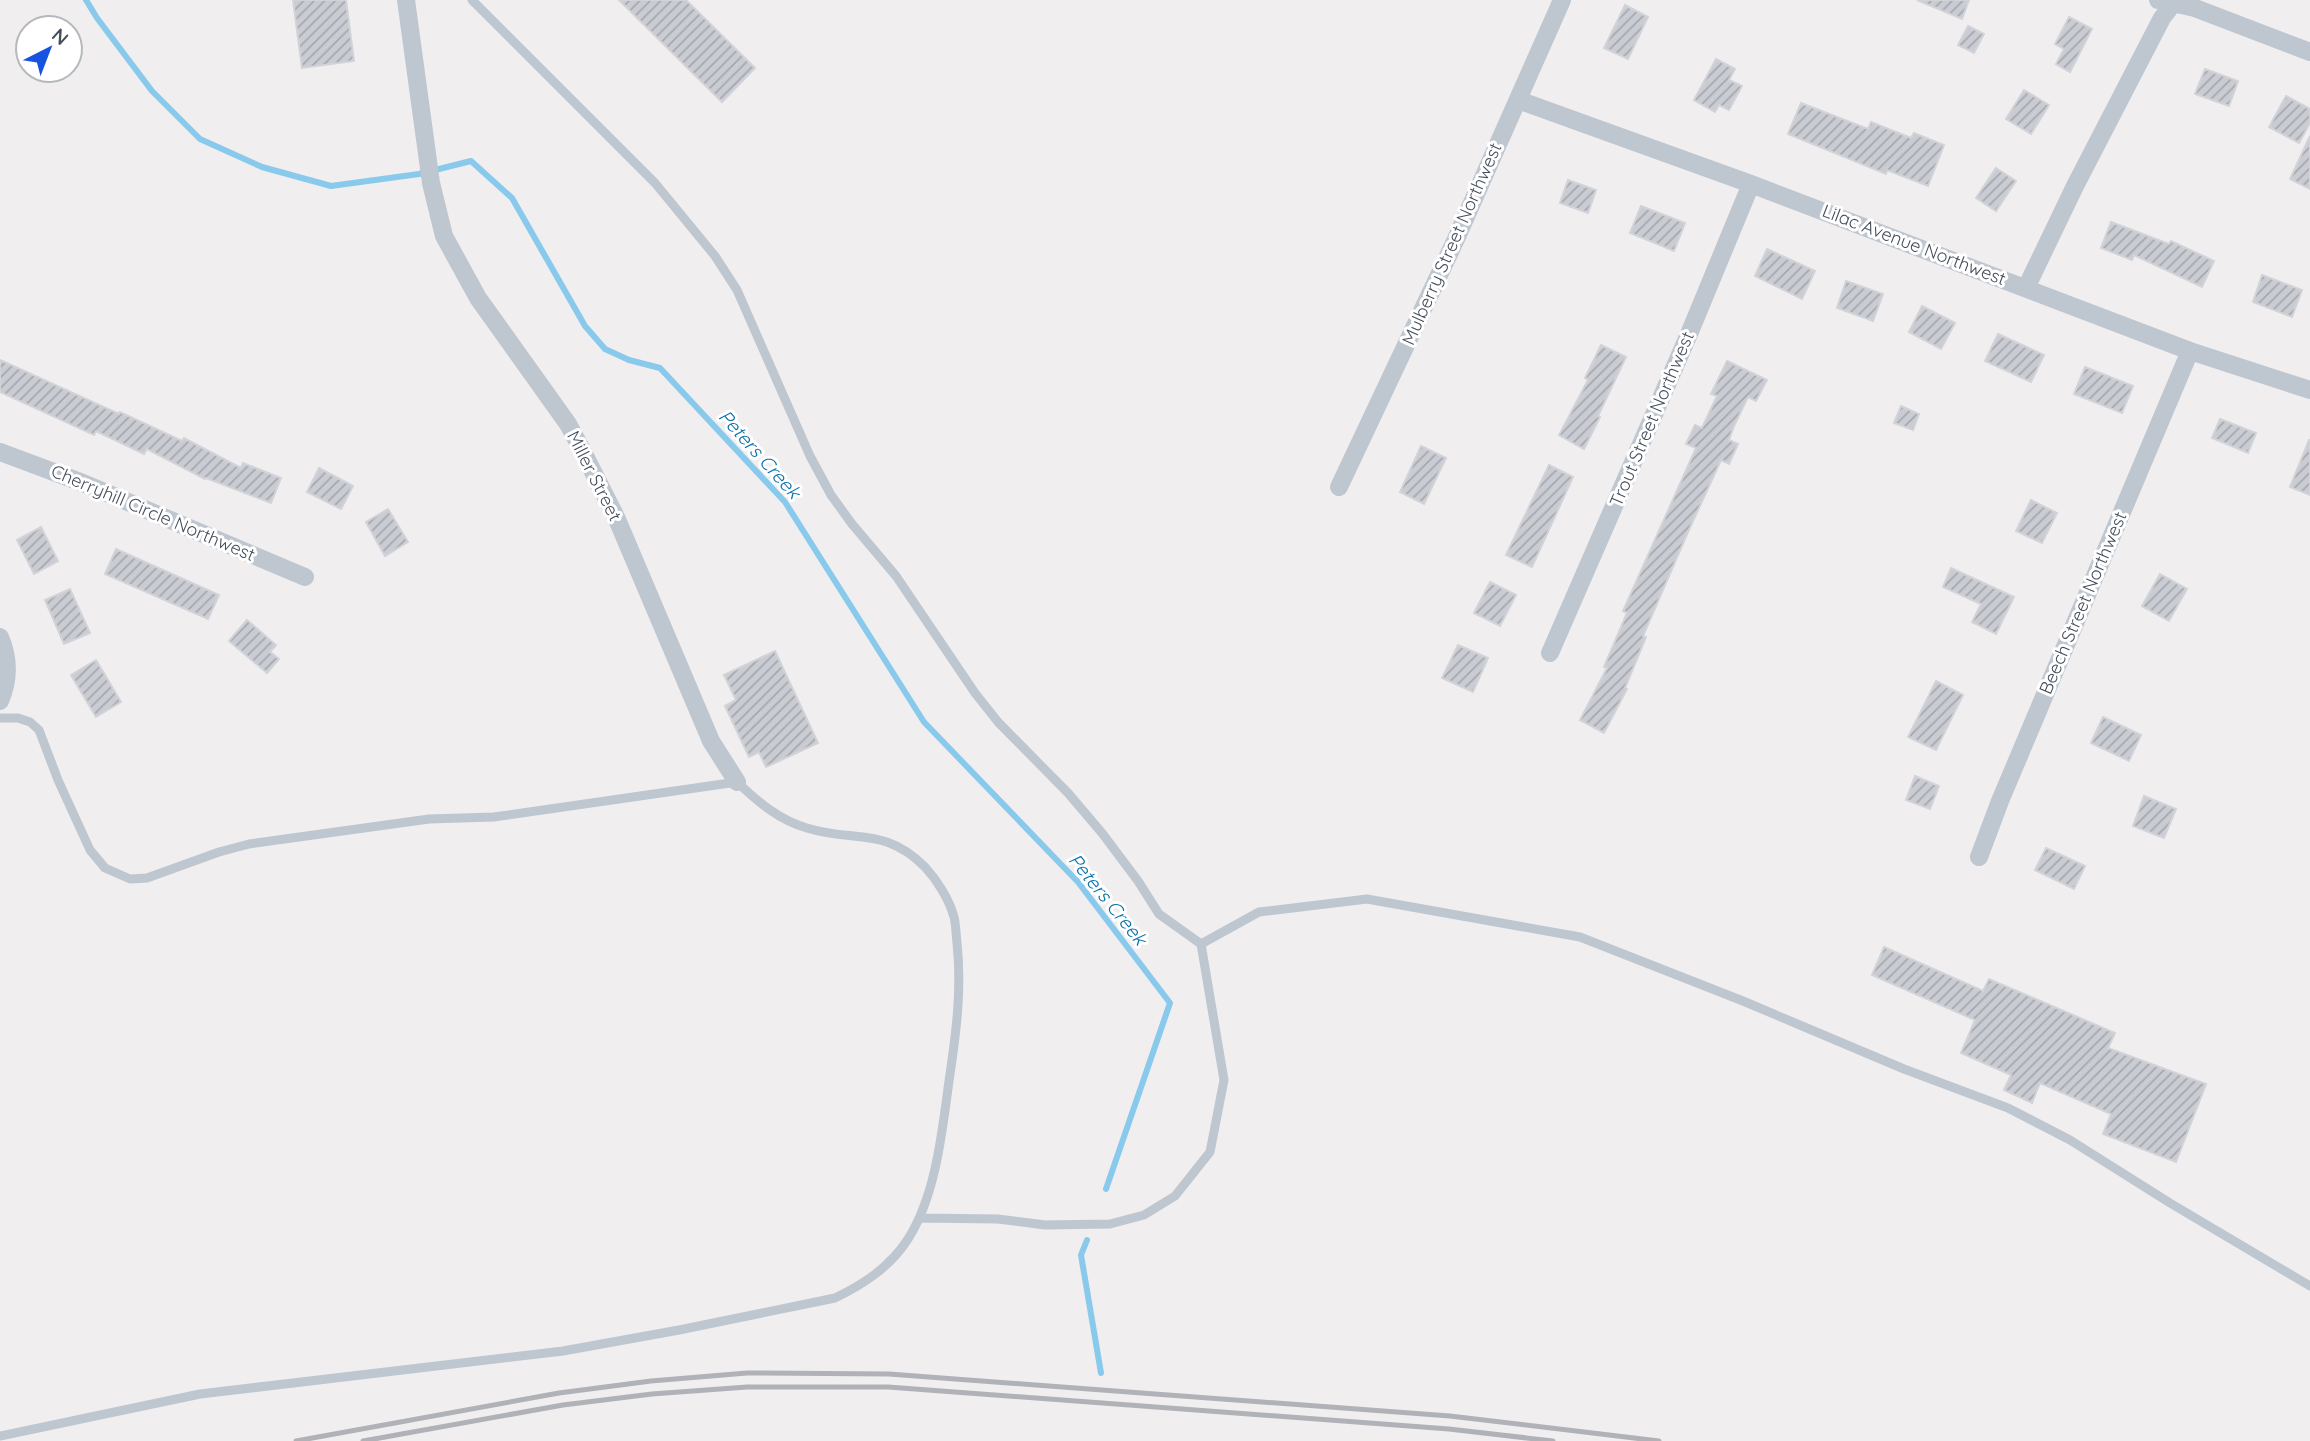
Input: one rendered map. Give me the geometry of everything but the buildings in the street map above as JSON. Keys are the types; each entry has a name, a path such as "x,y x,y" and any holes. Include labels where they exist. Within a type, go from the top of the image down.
{"street":[{"name":"Miller Street","path":"406,0 431,183 444,236 478,298 568,424 605,494 672,644 711,741 737,782"},
{"name":"Mulberry Street Northwest","path":"1339,487 1428,300 1562,0"},
{"path":"2025,288 2169,1 2195,8 2310,52"},
{"name":"Lilac Avenue Northwest","path":"1518,100 1751,184 2190,351 2310,390"},
{"name":"Trout Street Northwest","path":"1550,653 1689,334 1751,184"},
{"name":"Beech Street Northwest","path":"1979,858 2016,763 2190,351"},
{"name":"Cherryhill Circle Northwest","path":"0,452 83,483 305,576"},
{"path":"0,637 8,669 0,701"}],"lane":[{"path":"472,0 655,183 716,256 737,290 810,456 831,495 896,576 975,693 998,722 1068,793 1102,833 1159,914 1201,944 1224,1080 1210,1152 1175,1196 1144,1215 1110,1224 1045,1225 998,1219 919,1217"},
{"path":"0,718 18,718 30,722 39,730 90,850 105,868 130,879 148,878 249,844 429,819 494,817 737,782 758,803 781,818 827,833 887,840 906,850 926,868 942,888 954,916 959,963 959,1010 943,1128 934,1172 919,1217 908,1239 892,1260 854,1289 819,1302 563,1351 200,1394 0,1436"},
{"path":"1201,944 1258,912 1367,899 1580,937 1743,1001 1904,1069 2008,1108 2070,1140 2181,1210 2310,1286"}],"waterway":[{"name":"Peters Creek","path":"86,0 152,91 200,139 262,167 331,186 419,174 471,161 512,198 585,326 605,349 629,360 660,368 785,502 924,722 1078,882 1170,1003 1106,1189"},
{"name":"Peters Creek","path":"1087,1240 1081,1255 1101,1373"}],"railway":[{"path":"296,1441 559,1393 651,1381 747,1373 889,1374 1450,1416 1659,1441"},
{"path":"363,1441 563,1405 652,1394 747,1387 888,1387 1449,1429 1553,1441"}]}
